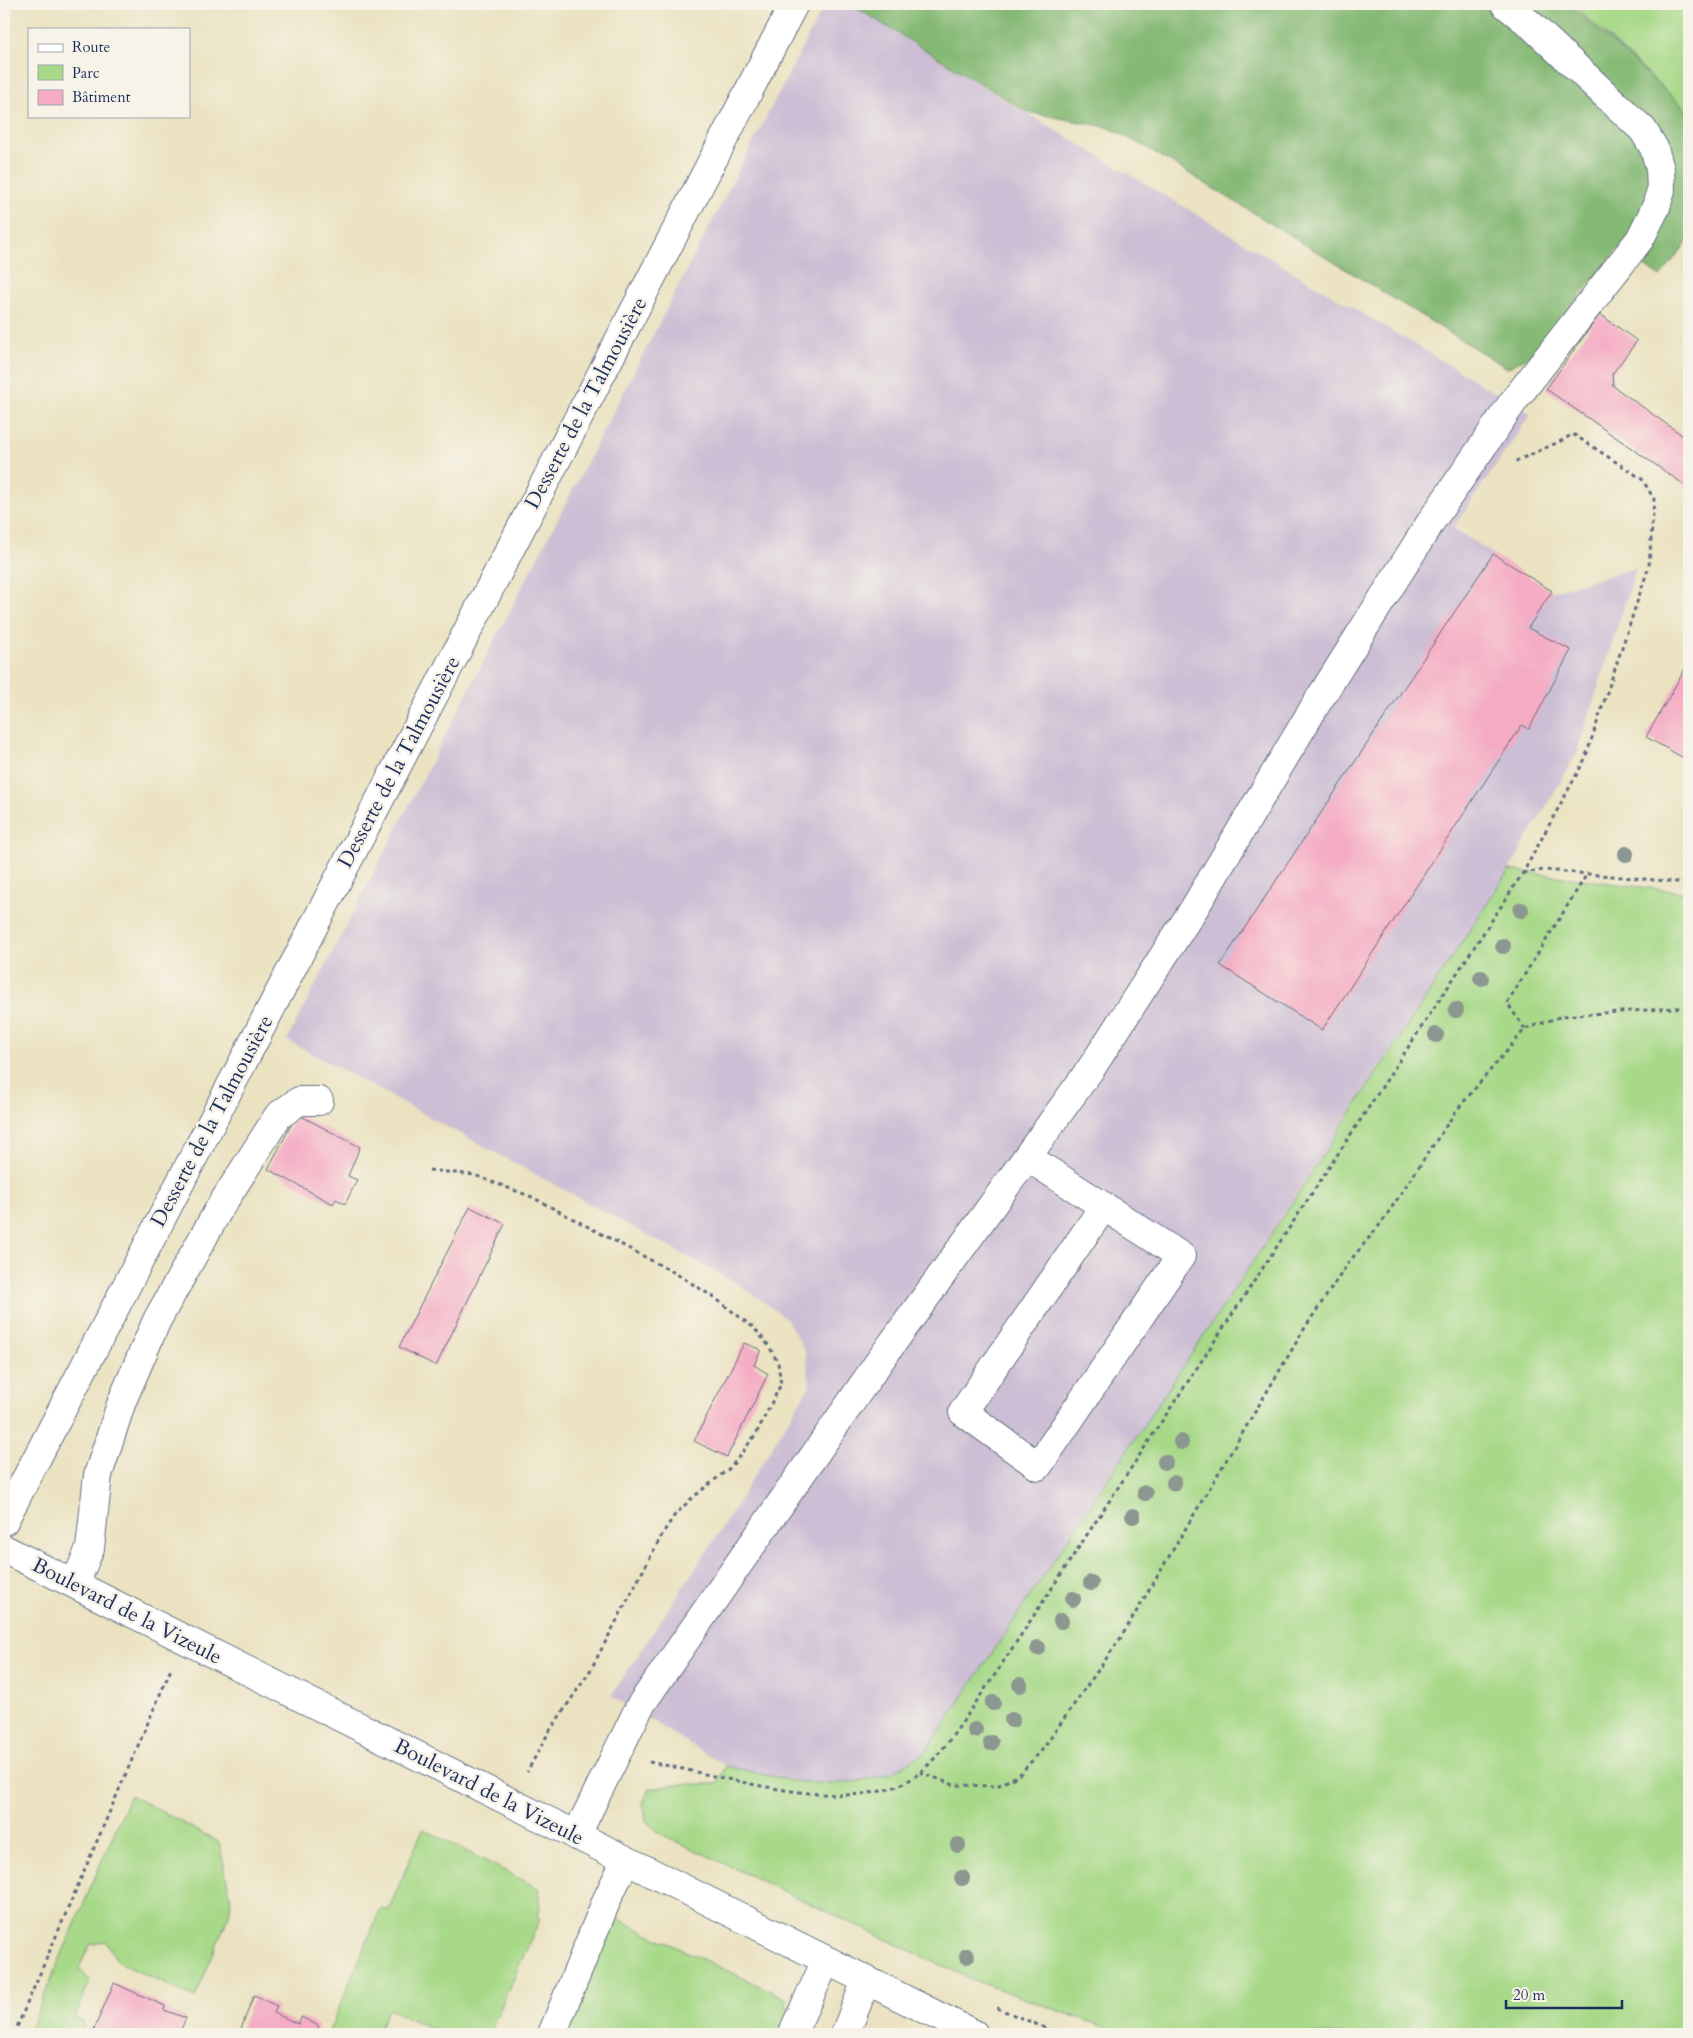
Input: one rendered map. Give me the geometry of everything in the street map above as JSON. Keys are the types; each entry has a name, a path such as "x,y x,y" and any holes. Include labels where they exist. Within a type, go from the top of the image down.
{"street":[{"name":"Desserte de la Talmousière","path":"4,1521 794,4"},
{"path":"576,1836 640,1706 881,1359 1092,1067 1152,976 1315,706 1432,520 1513,402 1640,239 1662,190 1660,169 1654,148 1644,130 1506,4"},
{"path":"75,1584 90,1548 98,1475 122,1401 157,1320 219,1210 278,1116 299,1102 319,1101"},
{"path":"1027,1157 1104,1206 1181,1256 1038,1466 963,1412 1104,1206"},
{"name":"Boulevard de la Vizeule","path":"4,1549 968,2033"},
{"path":"552,2034 608,1897 626,1860"},
{"path":"792,2034 826,1961"},
{"path":"845,2034 866,1981"}],"path":[{"path":"615,1755 787,1790 827,1795 863,1793 887,1789 910,1780 929,1765 992,1679 1523,873 1585,759 1649,566 1654,499 1642,479 1573,434 1561,442 1512,463 1499,461 1479,452"},
{"path":"1523,873 1544,870 1689,883"},
{"path":"1525,1029 1507,1003 1587,874"},
{"path":"920,1772 954,1785 997,1786 1019,1775 1042,1750 1120,1639 1306,1326 1349,1262 1382,1222 1456,1112 1525,1029 1562,1016 1689,1007"},
{"path":"429,1170 474,1175 532,1197 675,1273 742,1317 769,1346 778,1363 781,1384 756,1434 731,1467 692,1498 670,1522 590,1671 549,1732 510,1803"},
{"path":"14,2034 183,1639"}],"shaded area":[{"path":"825,4 850,4 990,91 1531,414 1453,528 1550,592 1636,568 1577,753 1509,870 1147,1422 926,1752 890,1774 859,1781 829,1784 793,1781 726,1766 611,1696 724,1525 810,1385 805,1351 786,1318 738,1284 287,1040"}],"green space":[{"path":"850,4 1570,4 1689,112 1689,240 1660,277 1619,248 1531,355 1507,368 1144,146 1107,127 1027,112"},
{"path":"1570,4 1689,4 1689,112 1578,9"},
{"path":"1509,870 1689,893 1689,2034 1124,2034 973,1980 661,1834 646,1821 643,1803 649,1789 682,1784 717,1784 726,1766 793,1781 829,1784 859,1781 889,1774 926,1752 1292,1203"},
{"path":"130,1795 219,1842 231,1901 229,1915 195,1998 118,1962 106,1942 103,1941 90,1945 79,1968 90,1981 75,2018 85,2024 81,2034 28,2034"},
{"path":"423,1829 538,1888 540,1906 538,1917 540,1919 489,2034 443,2034 389,2009 377,2034 328,2034 381,1908 388,1911"},
{"path":"609,1915 785,1998 789,2015 780,2034 560,2034"}],"building":[{"path":"1600,314 1637,341 1612,374 1613,386 1689,440 1689,488 1546,389"},
{"path":"1493,554 1552,591 1528,628 1571,650 1529,729 1522,725 1322,1030 1220,965"},
{"path":"1689,662 1689,761 1646,737"},
{"path":"297,1114 360,1147 348,1176 357,1180 345,1204 336,1199 333,1204 268,1169"},
{"path":"470,1207 505,1224 436,1366 399,1347"},
{"path":"744,1343 761,1350 754,1365 768,1374 727,1457 694,1441"},
{"path":"114,1983 165,2006 164,2010 186,2018 179,2034 92,2034"},
{"path":"254,1995 277,2006 274,2013 298,2024 301,2017 319,2026 315,2034 239,2034"}]}
